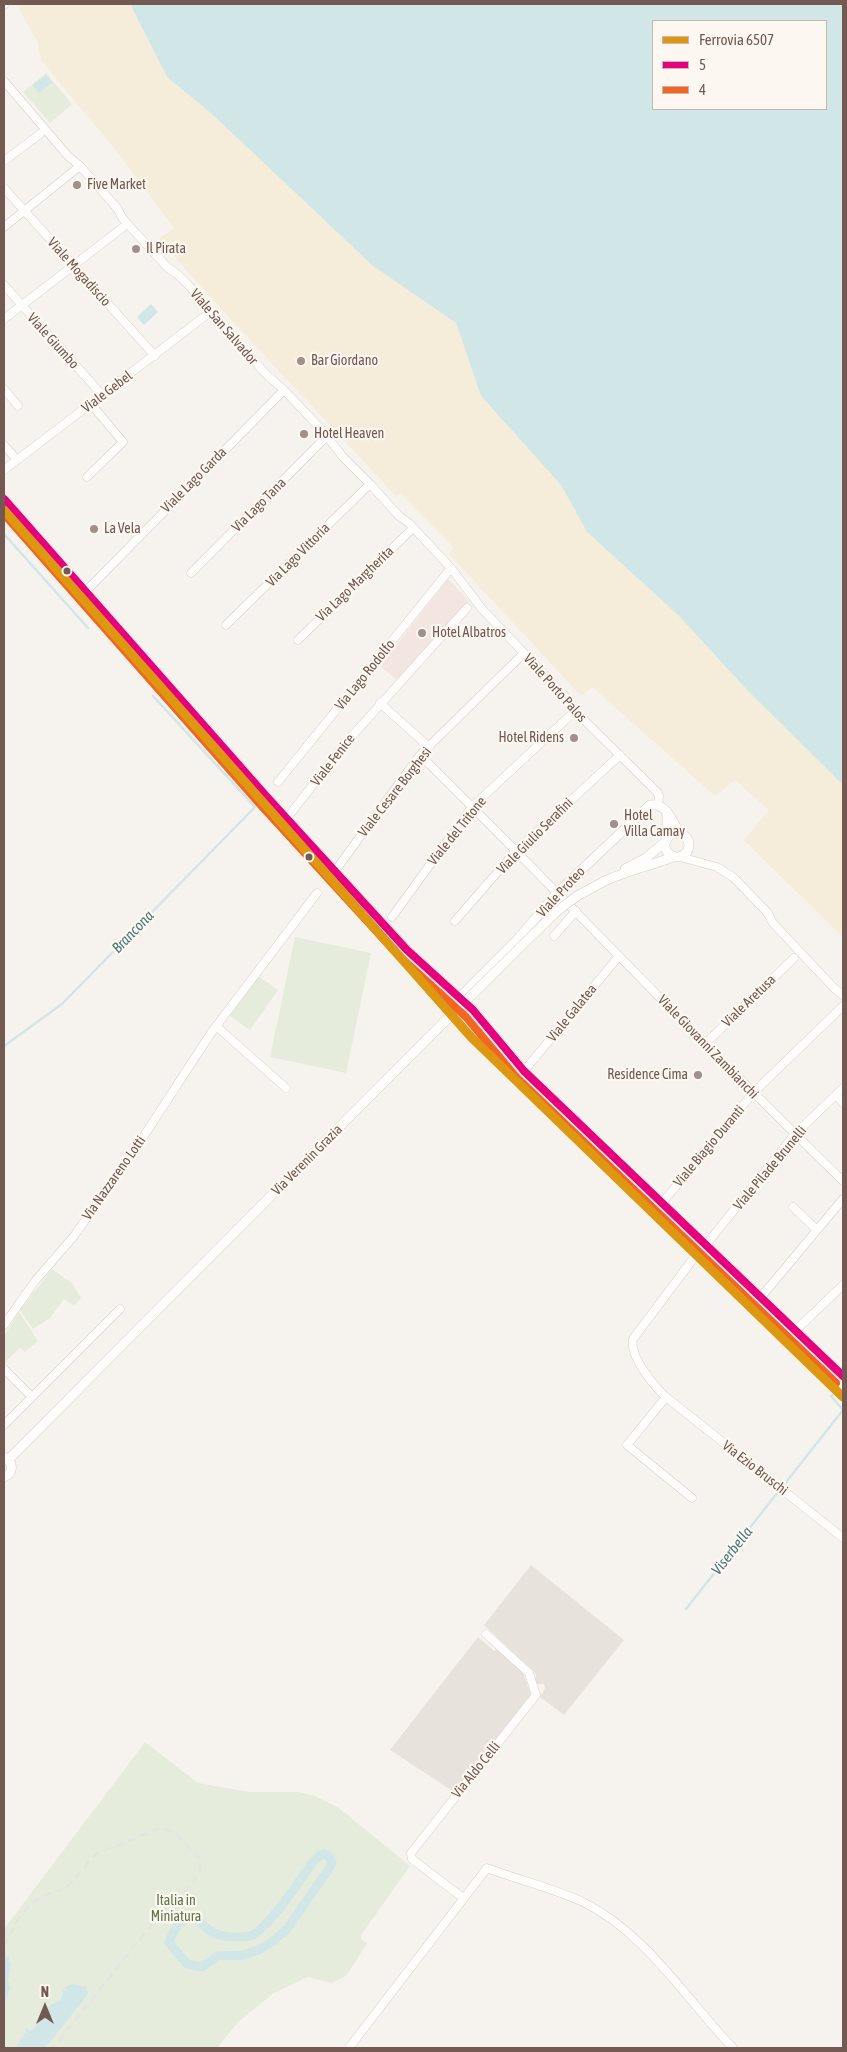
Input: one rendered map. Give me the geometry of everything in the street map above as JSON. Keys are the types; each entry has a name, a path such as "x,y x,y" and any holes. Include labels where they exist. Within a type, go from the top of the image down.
{"street":[{"name":"Viale San Salvador","path":"4,81 62,150 80,166 167,267 175,272 202,301 209,313 266,375 284,390 343,457 451,568"},
{"path":"4,161 40,134"},
{"path":"4,227 80,166"},
{"name":"Viale Mogadiscio","path":"4,188 155,356"},
{"path":"4,319 122,228"},
{"name":"Viale Giumbo","path":"4,285 103,396"},
{"name":"Viale Gebel","path":"4,470 209,313"},
{"path":"4,389 18,406"},
{"name":"Viale Lago Garda","path":"84,592 284,390"},
{"path":"87,477 122,442 91,404"},
{"name":"Via Lago Tana","path":"191,573 326,436"},
{"path":"4,445 17,460"},
{"name":"Via Lago Vittoria","path":"226,625 370,484"},
{"path":"4,499 84,592 407,950 438,979 460,996 524,1071 662,1203 704,1247 761,1297 843,1376"},
{"name":"Via Lago Margherita","path":"298,640 413,528"},
{"name":"Viale Porto Palos","path":"451,568 482,609 564,695 575,711 657,792 659,796 658,805"},
{"name":"Via Lago Rodolfo","path":"278,782 451,568"},
{"name":"Viale Fenice","path":"287,818 344,745 467,608"},
{"name":"Viale Cesare Borghesi","path":"335,871 420,756 524,653"},
{"path":"380,703 428,747"},
{"name":"Viale del Tritone","path":"392,917 472,807 575,711"},
{"name":"Viale Giulio Serafini","path":"455,921 515,852 620,755"},
{"name":"Viale Giovanni Zambianchi","path":"420,756 576,911 704,1045 843,1181"},
{"name":"Viale Proteo","path":"460,996 517,940 557,893 650,805 658,805"},
{"path":"658,805 667,812 689,845 686,853 677,857"},
{"path":"667,812 666,853 717,867 733,877 767,912 773,923 823,977 843,995"},
{"path":"666,840 673,834 680,834"},
{"name":"Via Verenin Grazia","path":"618,875 622,870 651,855 666,840"},
{"name":"Via Verenin Grazia","path":"4,1477 11,1470 12,1465 6,1458 556,912 576,896 618,875 677,857"},
{"name":"Via Nazzareno Lotti","path":"4,1325 35,1281 74,1236 136,1148 216,1026 317,893"},
{"path":"554,936 576,911"},
{"name":"Viale Galatea","path":"524,1071 619,956"},
{"name":"Viale Aretusa","path":"704,1045 794,958"},
{"name":"Viale Biagio Duranti","path":"662,1203 753,1093 843,1006"},
{"path":"216,1026 286,1088"},
{"name":"Viale Pilade Brunelli","path":"704,1247 795,1134 843,1088"},
{"path":"836,1095 843,1103"},
{"path":"761,1297 843,1199"},
{"path":"793,1207 817,1230"},
{"name":"Via Ezio Bruschi","path":"693,1259 636,1334 632,1344 633,1350 648,1377 666,1398 843,1538"},
{"path":"796,1330 843,1285"},
{"path":"4,1425 120,1308"},
{"path":"4,1369 32,1397"},
{"path":"666,1398 627,1445 692,1498"},
{"name":"Via Aldo Celli","path":"463,1898 412,1859 411,1853 536,1695 529,1673 486,1634"},
{"path":"349,2048 486,1868 585,1903 609,1918 639,1942 733,2048"}],"shaded area":[{"path":"130,4 843,4 843,785 749,692 678,615 587,532 561,485 481,396 456,323 373,266 213,115 167,77"},
{"path":"46,75 52,82 39,93 33,85"},
{"path":"151,304 158,312 144,325 137,317"},
{"name":"Hotel Albatros","path":"448,579 469,601 397,680 380,666"},
{"path":"531,1565 624,1640 564,1715 540,1697 545,1688 544,1684 535,1684 536,1674 484,1625"},
{"path":"478,1637 494,1651 498,1648 523,1673 531,1694 454,1792 390,1750"},
{"path":"10,1955 12,1955 9,1956 11,1964 8,1981 10,1989 4,2003 4,1959"},
{"path":"72,1984 86,1987 87,1989 84,1988 88,1994 45,2048 15,2048 25,2033 29,2035 26,2032 26,2027 31,2033 30,2031 35,2028 40,2018 42,2019 41,2016 47,2009 59,2002 63,1994 65,1994 63,1990 67,1991 65,1989 66,1986"}],"green space":[{"path":"46,73 72,104 50,123 23,92"},
{"path":"295,937 371,953 346,1073 270,1057"},
{"path":"258,976 278,990 250,1030 230,1016"},
{"path":"52,1269 72,1283 81,1298 74,1306 64,1299 50,1318 33,1329 20,1310"},
{"path":"19,1312 38,1341 25,1352 20,1348 5,1362 4,1336"},
{"name":"Italia in Miniatura","path":"145,1742 198,1783 250,1792 298,1792 315,1796 339,1808 410,1866 361,1935 361,1939 367,1943 344,1977 332,1983 308,1977 274,1993 238,2022 217,2048 4,2048 4,1929"}],"sand":[{"path":"21,4 130,4 167,77 213,115 373,266 456,323 481,396 561,485 587,532 678,615 749,692 843,785 843,938 744,840 769,810 735,780 715,796 592,687 581,696 449,554 453,547 400,493 396,496 188,272 159,239 174,228 118,153 41,60 38,43 19,9"}],"waterway":[{"path":"4,534 88,628"},
{"name":"Brancona","path":"4,1046 62,1004 255,807 153,696"},
{"name":"Viserbella","path":"836,1392 831,1396 843,1410"},
{"name":"Viserbella","path":"783,1486 843,1410"},
{"name":"Viserbella","path":"686,1609 778,1492"},
{"path":"325,1854 331,1858 332,1863 326,1873 287,1929 259,1950 244,1955 218,1956 202,1967 187,1964 169,1943 181,1922 189,1918 194,1918 216,1934 250,1936 265,1925 283,1904 312,1863 320,1855 325,1854"}],"railway":[{"path":"4,1946 17,1921 29,1906 40,1897 66,1888 96,1854 160,1828 174,1832 199,1858 200,1870 191,1886 161,1913 53,2048"},
{"path":"4,1952 4,1980"}],"rail line":[{"name":"6507","path":"4,510 471,1037 843,1397"}],"transit line":[{"name":"5","path":"4,499 266,796 407,950 473,1010 524,1071 843,1376"},
{"name":"4","path":"4,514 259,803 400,957 466,1017 517,1078 836,1383"}],"place":[{"name":"Five Market","path":"77,185"},
{"name":"Il Pirata","path":"136,249"},
{"name":"Bar Giordano","path":"301,361"},
{"name":"Hotel Heaven","path":"304,434"},
{"name":"La Vela","path":"94,529"},
{"name":"Hotel Albatros","path":"422,633"},
{"name":"Hotel Ridens","path":"574,738"},
{"name":"Hotel Villa Camay","path":"614,824"},
{"name":"Residence Cima","path":"698,1075"}]}
